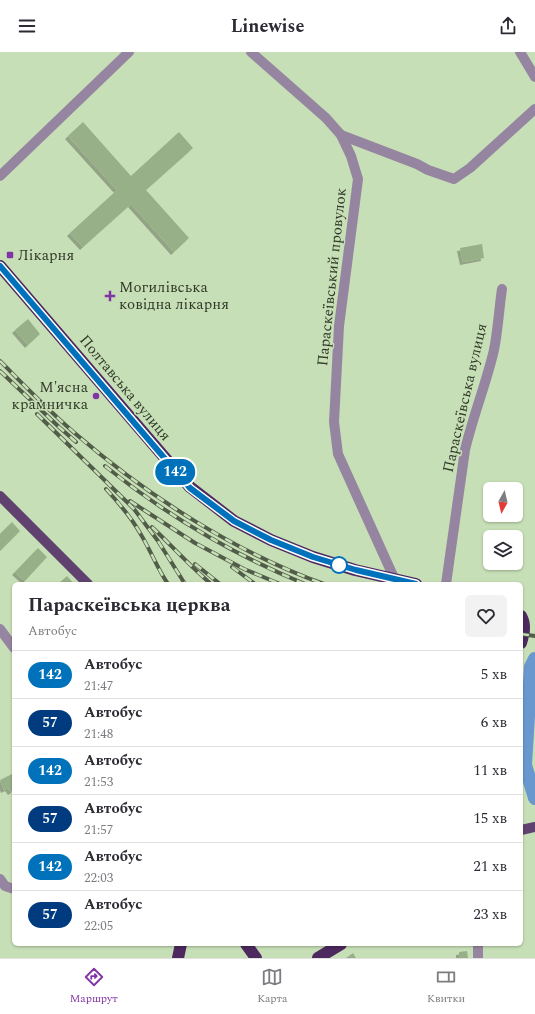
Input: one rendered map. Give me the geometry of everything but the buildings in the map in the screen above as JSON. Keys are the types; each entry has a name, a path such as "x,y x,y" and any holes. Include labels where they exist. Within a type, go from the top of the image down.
{"highway":[{"name":"Полтавська вулиця","path":"0,266 190,488 234,521 271,540 313,557 406,582"},
{"path":"523,621 523,635"},
{"path":"178,958 181,946"},
{"path":"247,946 256,958"},
{"path":"318,958 338,946"}],"main road":[{"path":"0,496 86,582"},
{"path":"523,830 535,827"}],"street":[{"path":"0,176 129,52"},
{"path":"251,52 326,118 341,136 454,179 470,168 535,109"},
{"path":"520,52 535,77"},
{"name":"Параскеївський провулок","path":"341,136 351,156 358,179 338,326 334,422 338,454 395,580"},
{"name":"Параскеївська вулиця","path":"446,582 465,450 470,428 481,398 494,348 502,289"},
{"path":"0,629 12,645"},
{"path":"0,878 5,886 12,888"},
{"path":"478,946 478,958"}],"waterway":[{"path":"535,659 531,667 525,765 535,798"}],"railway":[{"path":"0,361 47,408 77,435 104,458 163,501 225,539 258,556 319,582"},
{"path":"0,371 76,442"},
{"path":"37,414 134,509 158,541 184,582"},
{"path":"105,466 152,501 226,547 278,573 300,582"},
{"path":"106,489 136,527 167,582"},
{"path":"130,501 195,543 244,569 275,582"},
{"path":"152,527 209,582"},
{"path":"195,564 218,582"},
{"path":"232,567 252,582"},
{"path":"523,634 535,636"}],"bus line":[{"name":"142","path":"0,266 190,488 234,521 271,540 313,557 356,570 406,582"}],"place":[{"name":"Лікарня","path":"10,255"},
{"name":"Могилівська ковідна лікарня","path":"110,296"},
{"name":"М'ясна крамничка","path":"96,396"}]}
